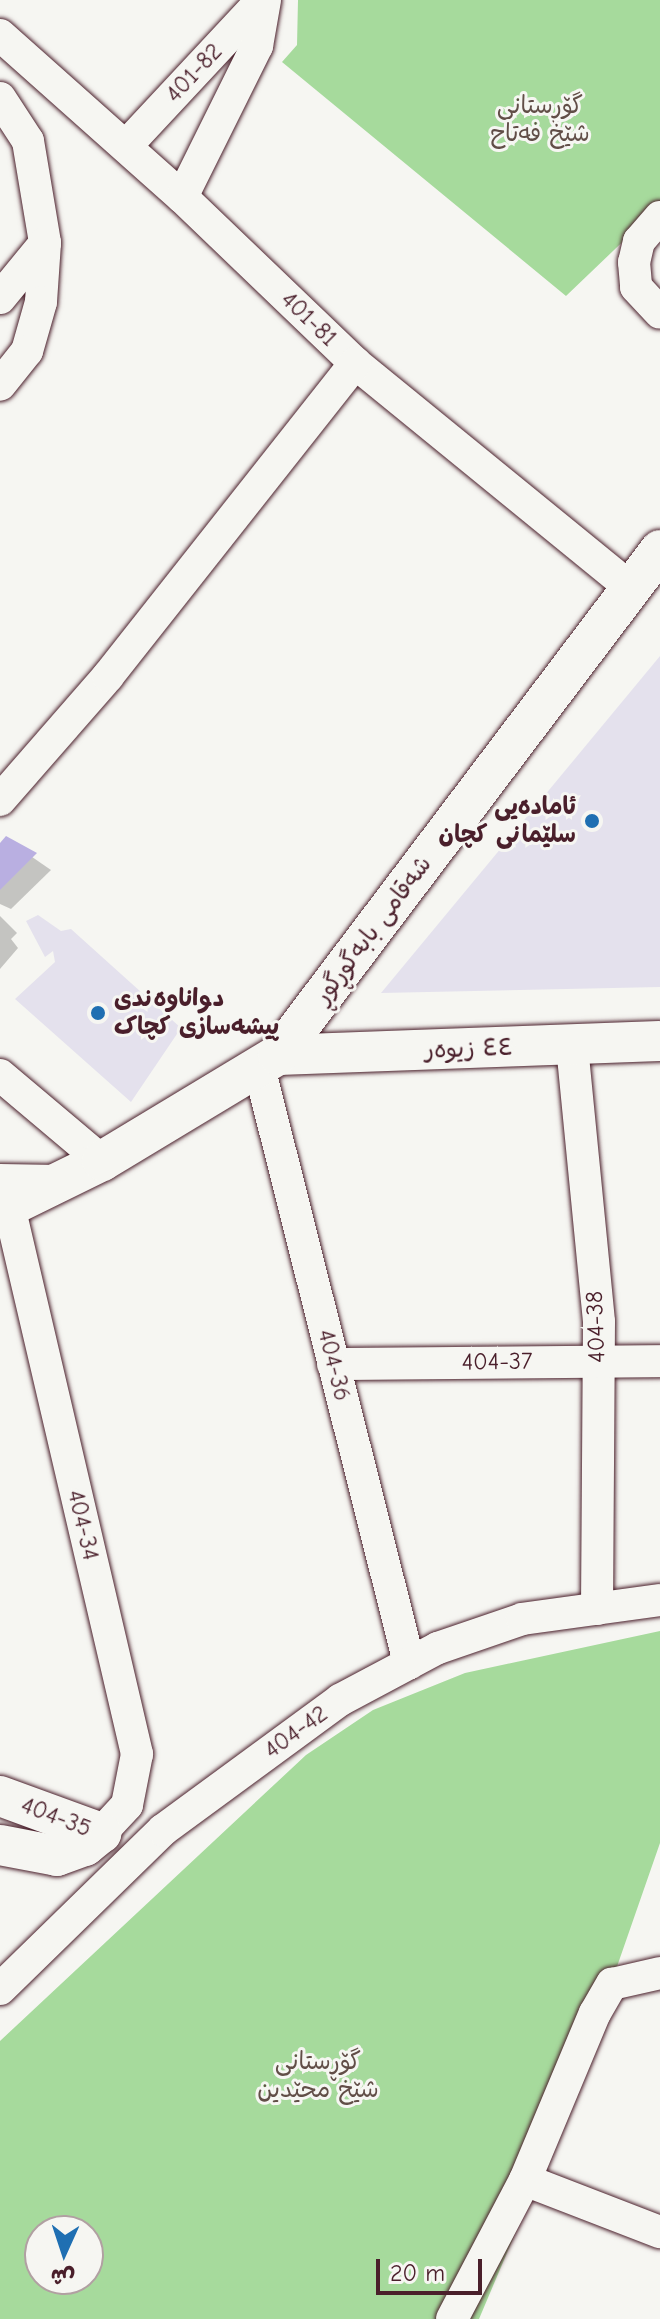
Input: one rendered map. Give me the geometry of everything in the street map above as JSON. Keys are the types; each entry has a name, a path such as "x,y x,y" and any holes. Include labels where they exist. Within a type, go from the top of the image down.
{"street":[{"name":"401-82","path":"126,146 264,0"},
{"path":"182,197 257,46 264,0"},
{"name":"401-81","path":"0,35 182,197 355,363 631,588"},
{"path":"0,98 28,141 45,243 41,302 27,351 0,385"},
{"path":"660,217 639,241 634,262 636,287 660,313"},
{"path":"0,298 45,243"},
{"path":"0,800 108,676 355,363"},
{"name":"شەقامی بابەگوڕگوڕ","path":"3,1199 58,1181 102,1161 268,1061 660,550"},
{"name":"٤٤ زیوەر","path":"268,1061 660,1041"},
{"name":"404-38","path":"572,1046 598,1361 597,1609"},
{"name":"404-36","path":"268,1061 333,1364 409,1663"},
{"path":"0,1075 102,1161"},
{"name":"404-34","path":"3,1199 137,1754 127,1805 101,1833"},
{"name":"404-37","path":"333,1364 660,1361"},
{"name":"404-42","path":"0,1989 163,1830 340,1700 409,1663 522,1619 660,1600"},
{"name":"404-35","path":"0,1796 101,1833"},
{"name":"404-35","path":"0,1845 57,1856 85,1846 101,1833"},
{"path":"452,2319 525,2180 575,2056 612,1984 660,1973"},
{"path":"525,2180 660,2232"}],"shaded area":[{"name":"ئامادەیی سلێمانی کچان","path":"660,656 660,987 381,993"},
{"name":"دواناوەندی پیشەسازی کچاک","path":"38,915 61,931 71,929 181,1028 131,1102 15,999 55,962 53,951 45,957 26,921"}],"green space":[{"name":"گۆڕستانی شێخ فەتاح","path":"298,0 660,0 660,206 566,296 282,62 297,45"},
{"name":"گۆڕستانی شێخ محێدین","path":"660,1631 660,1843 565,2116 479,2319 0,2319 0,2041 306,1755 373,1710 465,1673"}],"building":[{"path":"6,836 37,853 0,890 0,843"}],"place":[{"name":"ئامادەیی سلێمانی کچان","path":"592,821"},
{"name":"دواناوەندی پیشەسازی کچاک","path":"98,1013"}]}
